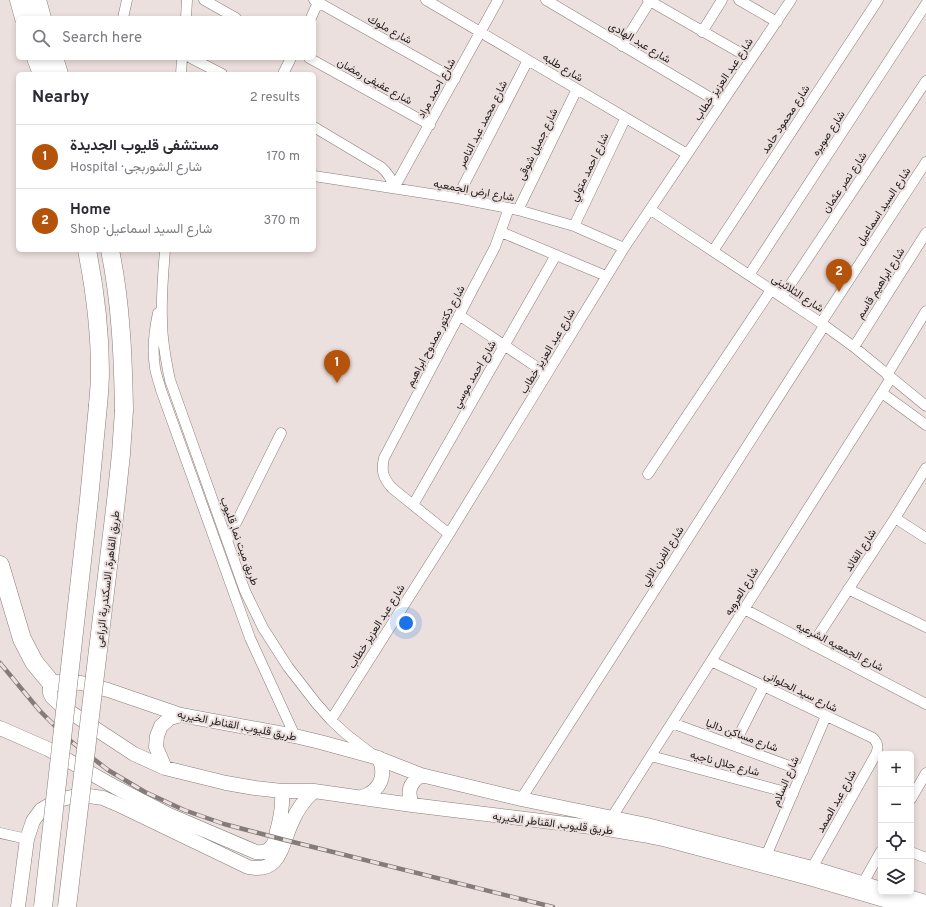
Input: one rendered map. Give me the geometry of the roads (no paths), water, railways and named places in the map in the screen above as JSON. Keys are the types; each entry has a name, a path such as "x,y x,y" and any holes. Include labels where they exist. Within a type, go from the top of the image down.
{"highway":[{"path":"19,0 23,16"},
{"path":"37,0 41,16"},
{"path":"37,60 41,72"},
{"path":"55,60 59,72"},
{"path":"43,907 89,499 98,405 100,372 98,337 94,289 87,252"},
{"name":"طريق القاهرة, الاسكندرية الزراعى","path":"67,907 116,500 124,410 121,331 116,276 110,252"},
{"path":"0,565 22,640 34,662 52,684"}],"main road":[{"name":"طريق قليوب, القناطر الخيريه","path":"878,888 812,868 654,826 521,799 421,775 377,758 328,744 295,736 181,715 108,690 81,683 59,682 52,684 50,688 52,697 64,708 134,754 165,768 226,783 255,788 282,791 314,791 412,805 608,829 643,835 809,878 908,907"},
{"path":"165,768 156,747 157,736 161,726 170,718 181,715"},
{"path":"0,728 48,749 169,815 256,852 268,850 275,842 282,812 282,791"},
{"path":"362,798 375,791 382,779 382,765 377,758"},
{"path":"412,805 409,797 410,788 414,780 421,775"},
{"path":"18,907 27,839 33,821 41,810 58,800 76,796 103,798 130,809 248,867 256,868 265,867 278,857 297,811 314,791"},
{"path":"262,852 265,867"},
{"path":"902,895 926,902"}],"street":[{"path":"123,16 127,0"},
{"path":"186,16 187,0"},
{"path":"204,0 232,16"},
{"name":"شارع طلبه","path":"426,0 625,119 687,154"},
{"name":"شارع احمد مراد","path":"394,188 498,0"},
{"name":"شارع عبد الهادى","path":"546,0 721,104"},
{"path":"702,32 722,0"},
{"path":"739,0 777,22"},
{"name":"شارع عبد العزيز خطاب","path":"331,720 449,534 606,276 791,0"},
{"name":"شارع محمود حامد","path":"713,251 878,0"},
{"path":"311,16 317,1"},
{"name":"شارع ملوك","path":"317,1 455,79"},
{"path":"622,46 649,1 751,60"},
{"name":"شارع صويره","path":"749,276 926,4"},
{"path":"181,72 182,60"},
{"path":"195,60 218,72"},
{"path":"284,72 290,60"},
{"name":"شارع عفيفى رمضان","path":"313,60 430,125"},
{"name":"شارع محمد عبد الناصر","path":"457,198 528,60"},
{"name":"شارع نصر عثمان","path":"782,297 926,81"},
{"name":"شارع جميل شوقى","path":"514,209 577,90"},
{"name":"شارع احمد متولي","path":"574,226 625,119"},
{"path":"316,128 387,172 392,180 394,188"},
{"name":"شارع السيد اسماعيل","path":"823,324 926,162"},
{"name":"شارع ارض الجمعيه","path":"316,176 457,198 514,209 574,226 624,248"},
{"name":"شارع دكتور ممدوح ابراهيم","path":"413,505 386,482 382,466 384,458 514,209"},
{"name":"شارع الثلاثينى","path":"650,210 823,324 854,347 926,406"},
{"path":"501,232 606,276"},
{"name":"شارع ابراهيم قاسم","path":"854,347 926,233"},
{"name":"طريق ميت نما, قليوب","path":"165,252 162,323 163,342 170,380 245,590 263,628 302,685 331,720 346,734 377,758"},
{"name":"شارع احمد موسي","path":"413,505 556,255"},
{"path":"648,474 771,290"},
{"name":"طريق ميت نما, قليوب","path":"162,294 155,325 153,347 155,368 161,390 250,638 295,736"},
{"name":"شارع العروبه","path":"612,817 882,393 889,376 926,311"},
{"path":"459,315 547,374"},
{"name":"شارع الفرن الالي","path":"521,799 823,324"},
{"path":"882,393 926,425"},
{"path":"227,541 281,433"},
{"name":"شارع القائد","path":"812,645 926,468"},
{"path":"413,505 449,534"},
{"path":"895,518 926,538"},
{"path":"848,589 926,627"},
{"name":"شارع الجمعيه الشرعيه","path":"744,609 926,704"},
{"name":"شارع سيد الحلوانى","path":"712,661 873,738 878,745"},
{"path":"734,745 764,686"},
{"name":"شارع السلام","path":"766,856 826,716"},
{"name":"شارع مساكن داليا","path":"672,723 803,771"},
{"name":"شارع عبد الصمد","path":"812,868 876,754 878,745"},
{"name":"شارع جلال ناجيه","path":"651,756 793,794"},
{"path":"914,794 926,773"},
{"path":"0,833 27,839"},
{"path":"914,853 926,858"},
{"path":"863,883 878,856"}],"railway":[{"path":"0,663 40,711 68,739 108,770 145,792 184,810 224,824 553,907"}],"place":[{"name":"Home","path":"839,292"},
{"name":"مستشفى قليوب الجديدة","path":"337,383"}]}
